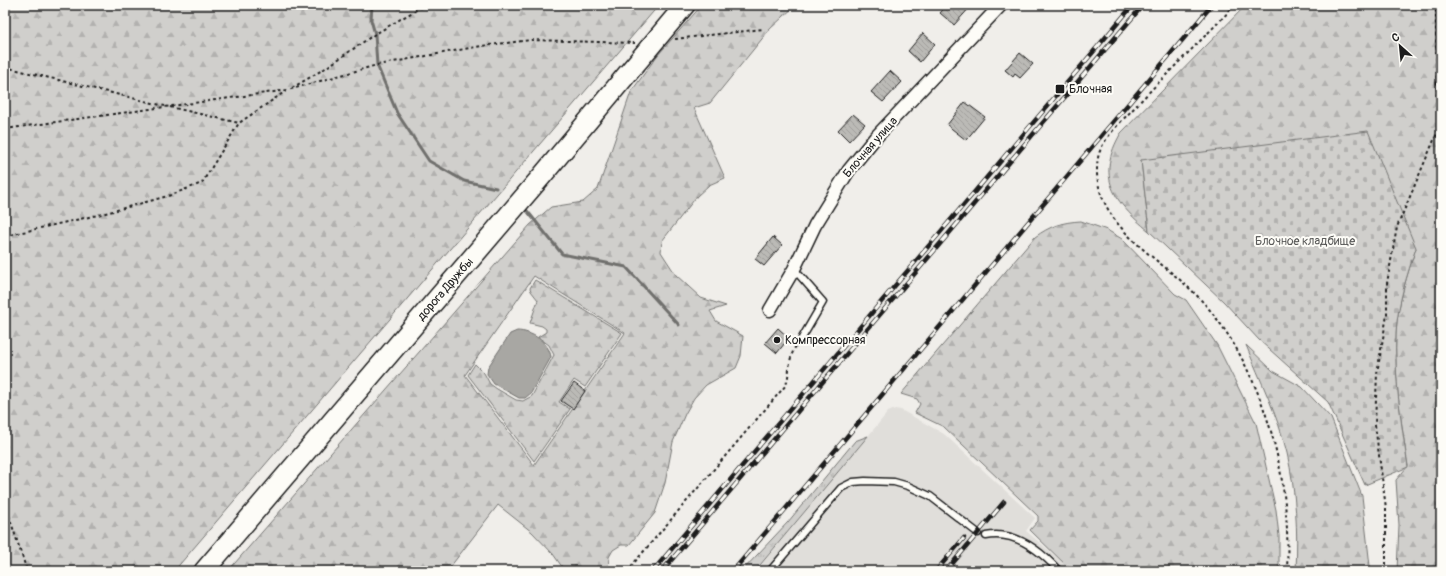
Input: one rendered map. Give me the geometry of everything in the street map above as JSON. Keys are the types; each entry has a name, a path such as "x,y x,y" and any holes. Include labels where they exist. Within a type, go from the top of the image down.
{"main road":[{"name":"дорога Дружбы","path":"204,571 530,189 684,5"}],"street":[{"name":"Блочная улица","path":"770,310 794,269 815,224 849,170 875,138 1000,5"}],"lane":[{"path":"794,269 823,302 802,338"},
{"path":"770,571 841,488 853,482 894,482 916,488 945,506 978,533"},
{"path":"986,536 1001,535 1013,537 1029,545 1059,571"}],"path":[{"path":"5,236 102,214 168,196 202,183 239,124 288,90 324,69 375,34 425,5"},
{"path":"1235,5 1114,130 1099,155 1098,182 1103,202 1112,217 1148,253 1190,288 1224,328 1248,371 1270,431 1279,466 1286,504 1287,571"},
{"path":"1386,571 1386,508 1375,425 1377,373 1387,315 1387,283 1397,227 1440,126 1437,97 1436,5"},
{"path":"5,129 288,90 377,66 481,46 531,40 564,40 586,43 652,42 763,29"},
{"path":"5,67 239,124"},
{"path":"627,571 786,385 790,369 789,361 793,349 802,338"},
{"path":"5,504 28,571"}],"shaded area":[{"path":"517,331 528,333 538,338 547,347 551,357 531,393 525,398 519,398 494,384 487,374 488,367 510,334"},
{"path":"895,409 901,410 944,434 1035,518 1026,531 1073,571 756,571 888,412"}],"green space":[{"path":"5,5 659,5 174,571 5,571"},
{"path":"702,5 796,5 770,29 710,103 694,108 725,178 709,185 697,196 662,241 661,252 676,275 701,298 726,306 710,311 716,321 743,336 741,356 736,368 706,385 694,398 685,414 673,442 665,483 655,513 629,545 621,545 613,550 609,557 608,571 565,571 553,554 532,532 498,505 447,571 228,571 530,225 551,207 583,202 598,189 631,92 657,56","holes":["534,276 625,333 534,465 465,375"]},
{"path":"1246,5 1441,5 1441,571 1397,571 1399,525 1396,480 1408,466 1397,383 1396,332 1406,279 1416,248 1141,160 1149,231 1126,210 1112,188 1109,176 1109,163 1113,149 1121,133"},
{"name":"Блочное кладбище","path":"1368,131 1416,248 1401,300 1396,332 1397,383 1408,467 1365,485 1328,402 1259,340 1224,302 1149,231 1141,160"},
{"path":"1081,221 1107,230 1122,239 1175,294 1186,300 1217,345 1256,423 1276,510 1279,536 1279,571 1072,571 1030,530 1038,521 1038,516 944,427 915,413 920,404 917,399 901,394 1035,237 1056,225"},
{"path":"535,280 622,333 585,387 574,380 559,402 570,409 534,461 468,375 475,364 484,373 490,384 516,400 523,401 532,396 554,355 549,345 538,337 546,332 546,329 542,326 530,323 538,300 530,288"},
{"path":"1246,345 1273,371 1302,387 1331,418 1362,496 1370,566 1376,571 1296,571 1296,512 1287,453 1274,412"},
{"path":"868,436 755,571 742,571 788,522 855,441"}],"building":[{"path":"947,5 972,5 954,25 940,13"},
{"path":"923,33 935,44 920,62 908,51"},
{"path":"1020,53 1033,64 1020,78 1015,74 1013,77 1005,70"},
{"path":"890,71 902,82 883,102 871,92"},
{"path":"965,102 985,117 966,140 947,125"},
{"path":"853,114 865,124 849,141 838,130"},
{"path":"773,237 782,245 764,266 755,259"},
{"name":"Компрессорная","path":"778,328 789,338 777,353 765,343"},
{"path":"574,383 585,391 573,409 561,401"}],"waterway":[{"path":"372,5 371,20 375,34 377,65 397,113 429,161 464,181 496,188"},
{"path":"524,207 562,254 626,267 679,325"}],"railway":[{"path":"653,571 1133,5"},
{"path":"662,571 1143,5"},
{"path":"733,571 1212,5"},
{"path":"946,571 1004,502"},
{"path":"936,571 964,538"}],"place":[{"name":"Блочная","path":"1060,89"},
{"name":"Компрессорная","path":"777,340"}]}
